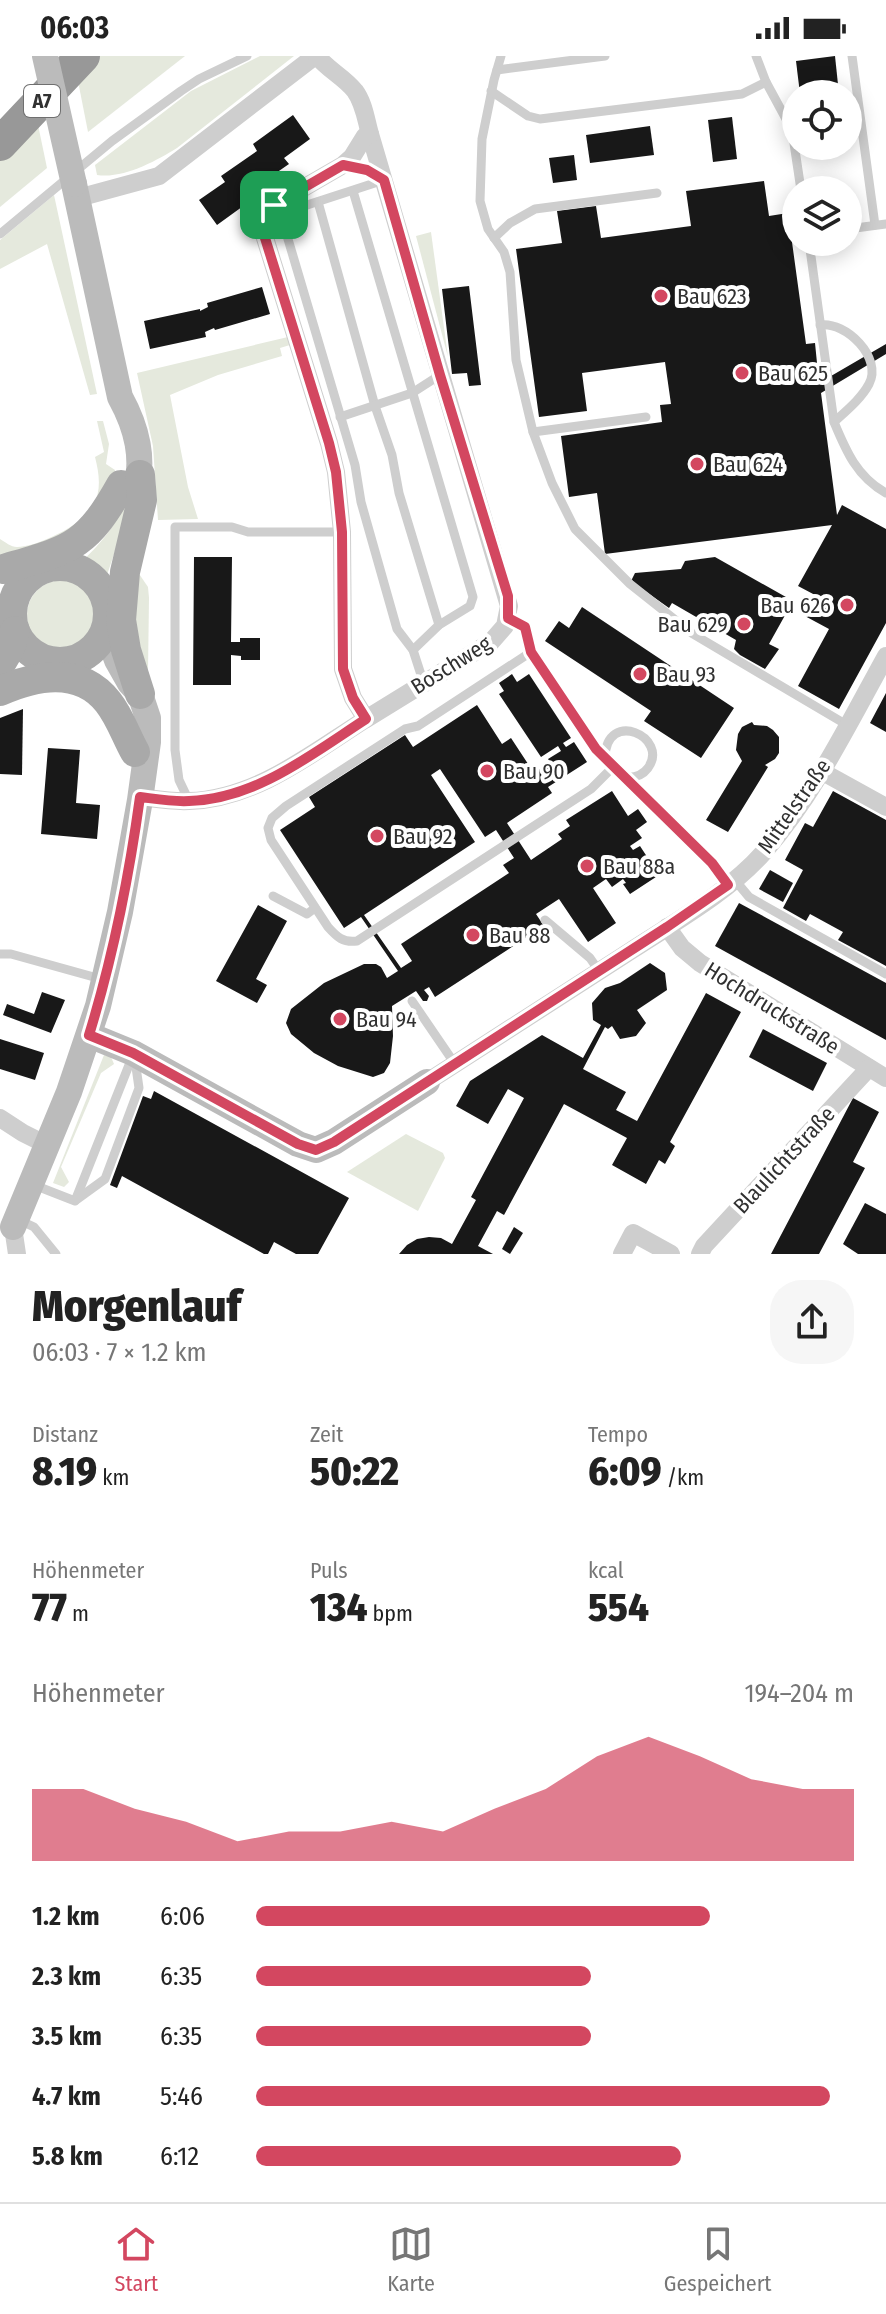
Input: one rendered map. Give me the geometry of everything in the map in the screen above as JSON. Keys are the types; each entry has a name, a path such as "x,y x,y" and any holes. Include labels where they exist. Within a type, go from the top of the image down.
{"highway":[{"name":"A7","path":"0,114 56,56"},
{"name":"A7","path":"0,144 83,56"}],"main road":[{"path":"0,665 10,648 9,618 17,591 29,577 85,536 131,480"},
{"path":"131,480 141,510 125,572 121,620 126,650 140,694"},
{"path":"0,681 23,669 73,661 89,653 100,641 107,618 102,591 91,577 75,568 46,565 2,569"},
{"path":"9,618 30,653 53,662"},
{"path":"0,691 28,679 47,676 82,682 110,704 135,752"}],"street":[{"path":"17,1254 15,1223 89,1035 105,980 141,790 148,724 140,694 117,660 107,618 131,480 123,455 118,420 120,397 45,56"},
{"path":"76,191 159,176 316,56"},
{"name":"Boschweg","path":"141,790 189,801 224,796 252,787 290,768 491,642 508,618 508,596 362,104 347,83 316,56"},
{"path":"366,719 353,698 343,669 342,532 336,472 265,238 264,225 266,213 274,205 343,165 365,136 370,134"},
{"name":"Mittelstraße","path":"427,1082 667,927 731,882 763,853 821,771 886,656"},
{"path":"53,662 89,674 112,691 127,712 141,790"},
{"path":"821,771 886,807"},
{"name":"Hochdruckstraße","path":"667,927 682,948 700,963 886,1078"},
{"path":"89,1035 133,1053 298,1144 316,1150 334,1142 427,1082"},
{"name":"Blaulichtstraße","path":"700,1254 704,1246 869,1068"},
{"path":"0,1118 47,1145"},
{"path":"622,1254 633,1233 671,1254"}],"lane":[{"path":"0,234 112,141 181,91 247,56"},
{"path":"501,56 482,139 480,201 488,229 504,252 510,272 516,360 533,432 552,483 575,529 630,584 693,634 847,725"},
{"path":"497,70 605,56"},
{"path":"756,56 792,130 799,176"},
{"path":"852,56 875,225"},
{"path":"491,91 528,116 540,119 742,94 766,82"},
{"path":"343,165 367,170 384,180"},
{"path":"384,180 294,212 285,229 355,465 361,502 397,629 413,650 424,684"},
{"path":"353,191 473,597 470,606 439,625 413,650"},
{"path":"494,238 510,223 535,209 657,193"},
{"path":"318,202 439,625"},
{"path":"862,227 886,224"},
{"path":"811,256 834,422 857,470 873,486 886,493"},
{"path":"820,325 842,328 859,343 870,359 873,371 870,383 834,422"},
{"path":"340,417 412,393 440,375"},
{"path":"533,432 646,417"},
{"path":"189,801 179,780 175,750 175,527 232,527 248,532 342,532"},
{"path":"508,618 525,627 531,652 596,749 731,882 749,897 886,974"},
{"path":"531,652 418,726 405,729 272,818 268,828 271,840 315,908 337,937 348,942 357,941 591,789 614,766"},
{"path":"605,758 608,741 620,732 635,732 643,736 652,752 648,768 640,775 625,777"},
{"path":"273,896 307,914 315,908"},
{"path":"545,920 590,958 599,971"},
{"path":"0,954 11,954 105,980"},
{"path":"412,1001 455,1064"},
{"path":"75,1201 133,1053"},
{"path":"75,1201 105,1179 139,1088 133,1053"},
{"path":"31,1184 75,1201"},
{"path":"15,1223 34,1227 56,1254"}],"shaded area":[{"path":"95,56 185,56 88,132 77,76"},
{"path":"260,56 294,56 177,148 128,172 97,175 95,165 191,91"},
{"path":"37,120 47,168 0,207 0,161"},
{"path":"54,195 97,394 90,395 47,244 0,269 0,240"},
{"path":"431,232 448,357 416,236"},
{"path":"288,337 290,345 280,348 282,356 218,375 170,395 188,487 198,519 158,520 153,446 137,373"},
{"path":"97,421 103,421 109,444 106,464 115,470 113,480 79,535 0,558 0,539 15,547 36,543 71,527 93,506 99,488 95,457 104,452"},
{"path":"129,495 123,527 106,578 92,565 81,562 109,531"},
{"path":"133,565 148,587 148,671 135,657"},
{"path":"62,580 87,590 97,615 87,640 62,650 37,640 27,615 37,590"},
{"path":"104,1055 111,1057 114,1064 101,1073 61,1167 69,1182 64,1187 53,1183"},
{"path":"406,1134 443,1153 445,1158 418,1211 347,1172"}],"building":[{"path":"835,56 838,80 798,80 796,61"},
{"path":"293,115 310,139 284,158 289,164 253,189 257,196 217,225 199,200 225,182 221,176 257,151 253,144"},
{"path":"732,117 737,159 713,162 708,120"},
{"path":"650,126 654,155 590,163 586,135"},
{"path":"574,155 577,180 553,183 549,158"},
{"path":"764,181 769,216 782,214 782,256 794,256 806,344 815,343 819,383 886,344 886,354 821,393 837,515 842,505 886,529 886,623 839,709 798,686 829,629 803,615 815,595 798,586 832,525 605,554 597,493 569,497 561,436 662,422 660,405 671,404 665,362 582,373 587,411 539,417 516,249 562,243 557,211 596,206 601,238 691,226 686,191"},
{"path":"469,286 481,385 469,386 467,373 452,374 442,289"},
{"path":"262,287 270,314 214,328 205,332 206,337 150,349 144,321 200,311 208,307 207,303"},
{"path":"194,557 232,557 231,642 240,642 240,638 260,638 260,660 241,660 241,656 231,655 231,685 193,685"},
{"name":"Bau 629","path":"715,557 793,601 769,644 779,649 765,669 734,649 736,640 672,603 669,608 631,581 635,573 681,569 685,561"},
{"name":"Bau 93","path":"582,607 734,708 701,758 644,721 651,711 545,641 559,621 569,628"},
{"path":"512,674 517,682 529,674 571,738 563,743 566,747 574,742 587,762 548,787 552,793 507,823 531,860 562,839 558,834 570,826 566,820 612,791 628,816 638,809 647,822 636,830 642,838 630,846 633,850 640,846 659,875 630,894 623,879 612,887 606,879 593,888 616,923 588,942 559,899 536,914 544,926 435,997 429,987 424,990 429,996 427,1001 423,1001 416,991 392,1006 390,1063 384,1073 373,1077 338,1066 314,1053 291,1034 286,1023 291,1009 324,983 364,964 381,967 387,978 398,971 361,917 344,928 280,830 315,807 309,797 405,735 413,747 477,705 502,744 511,738 534,773 561,751 558,746 541,757 499,694 504,691 499,683","holes":["440,769 485,837 496,830 514,858 503,865 509,873 401,944 412,961 401,968 364,915 475,842 431,775"]},
{"path":"886,693 886,732 870,723"},
{"path":"23,709 22,775 0,774 0,718"},
{"path":"752,722 773,730 779,737 779,753 765,765 768,767 728,832 706,820 742,761 736,750 738,734 742,727"},
{"path":"48,748 80,750 76,803 100,805 97,839 41,834"},
{"path":"833,791 886,820 886,966 838,940 843,932 810,914 806,921 783,908 803,870 785,860 805,823 813,827"},
{"path":"770,870 793,883 783,902 759,889"},
{"path":"739,903 886,983 886,1040 715,946"},
{"path":"258,905 287,921 256,979 267,985 257,1003 216,981"},
{"path":"650,963 665,973 667,990 637,1010 646,1023 636,1036 620,1039 612,1026 608,1029 605,1027 583,1069 626,1092 616,1110 637,1121 706,993 741,1012 670,1142 675,1146 665,1164 659,1160 646,1184 612,1165 627,1138 564,1104 504,1215 497,1211 478,1246 493,1254 399,1254 417,1239 441,1238 452,1244 476,1200 471,1197 524,1098 508,1089 488,1124 456,1106 470,1081 542,1035 583,1058 601,1025 593,1020 592,1003 605,988 620,983"},
{"path":"42,992 65,1000 51,1033 3,1015 7,1004 34,1014"},
{"path":"763,1029 827,1063 813,1091 749,1057"},
{"path":"0,1039 44,1053 35,1080 0,1069"},
{"path":"154,1091 349,1198 318,1254 296,1254 274,1242 268,1254 264,1254 122,1176 117,1188 110,1185 143,1096 151,1099"},
{"path":"853,1098 879,1112 853,1162 865,1168 819,1254 771,1254"},
{"path":"865,1203 886,1214 886,1254 858,1254 843,1244"},
{"path":"514,1227 523,1233 510,1254 502,1249"}],"place":[{"name":"Bau 623","path":"661,296"},
{"name":"Bau 625","path":"742,373"},
{"name":"Bau 624","path":"697,464"},
{"name":"Bau 626","path":"847,605"},
{"name":"Bau 629","path":"744,624"},
{"name":"Bau 93","path":"640,674"},
{"name":"Bau 90","path":"487,771"},
{"name":"Bau 92","path":"377,836"},
{"name":"Bau 88a","path":"587,866"},
{"name":"Bau 88","path":"473,935"},
{"name":"Bau 94","path":"340,1019"}],"route":[{"path":"343,165 360,167 384,180 508,596 508,618 525,627 531,652 596,749 712,863 728,885 334,1142 316,1150 298,1144 133,1053 89,1035 120,912 140,797 189,801 238,793 290,768 366,719 353,698 343,669 342,532 336,472 265,238 266,213 274,205 343,165"}]}
